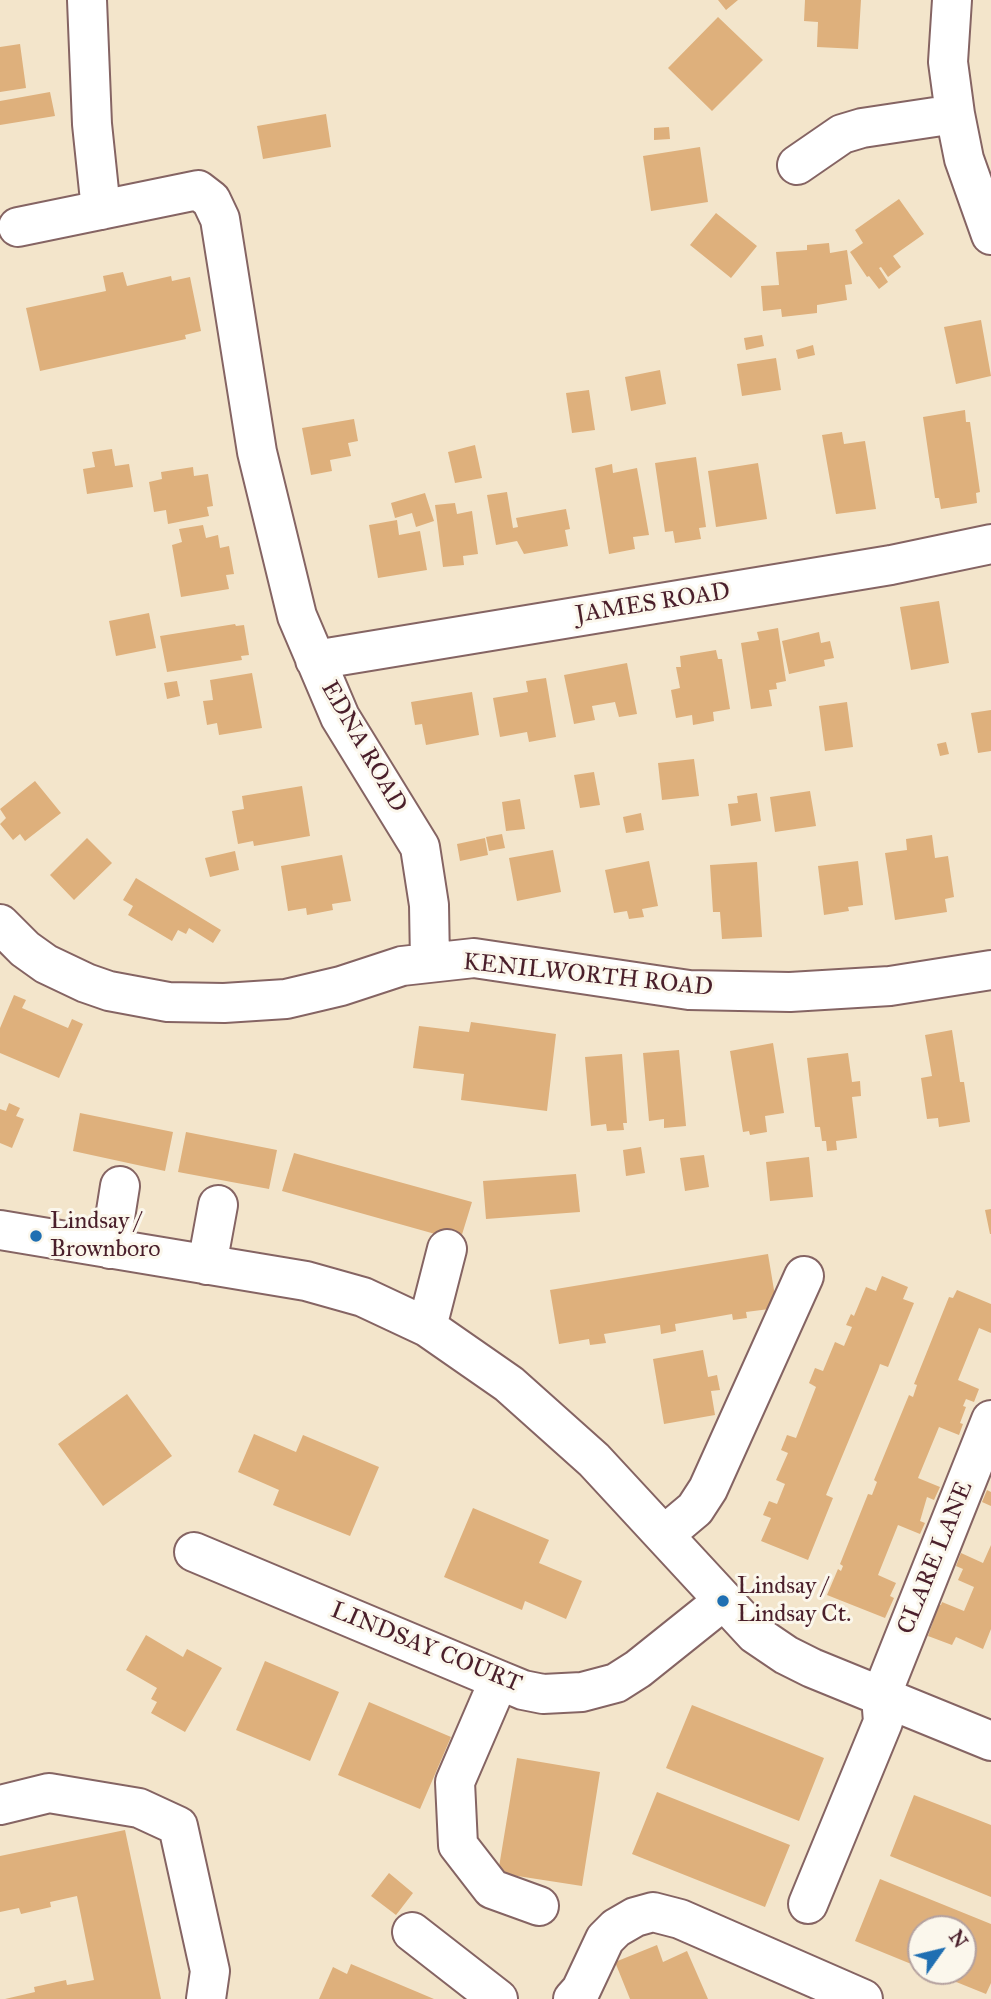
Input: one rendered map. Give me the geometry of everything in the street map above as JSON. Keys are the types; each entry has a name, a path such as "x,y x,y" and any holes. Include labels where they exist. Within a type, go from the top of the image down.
{"street":[{"path":"87,0 92,124 100,210"},
{"path":"953,0 948,62 955,114 964,159 991,235"},
{"path":"797,165 842,134 955,114"},
{"name":"EDNA ROAD","path":"18,227 198,190 211,200 220,219 257,452 298,616 340,717 421,847 429,905 430,962"},
{"name":"JAMES ROAD","path":"315,660 891,565 991,544"},
{"name":"KENILWORTH ROAD","path":"0,924 25,949 46,964 86,983 109,991 168,1002 224,1003 286,999 341,986 402,966 474,958 690,990 790,992 890,986 991,970"},
{"path":"110,1249 120,1186"},
{"path":"207,1265 218,1205"},
{"path":"0,1230 306,1280 363,1297 427,1327 509,1384 594,1460 755,1634 811,1668 991,1741"},
{"path":"427,1327 447,1249"},
{"path":"664,1535 695,1510 708,1489 804,1276"},
{"name":"CLARE LANE","path":"808,1904 883,1722 881,1696 991,1420"},
{"name":"LINDSAY COURT","path":"194,1552 523,1690 543,1694 583,1692 616,1683 638,1670 723,1601"},
{"path":"499,1680 456,1782 458,1845 492,1889 539,1906"},
{"path":"0,1805 49,1793 139,1808 178,1826 210,1971 206,1999"},
{"path":"573,1999 581,1990 605,1939 615,1928 635,1917 653,1912 680,1919 863,1999"},
{"path":"412,1932 498,1999"}],"building":[{"path":"718,0 738,0 726,10"},
{"path":"805,0 861,0 858,49 817,47 818,22 804,21"},
{"path":"718,17 763,60 712,111 668,68"},
{"path":"20,44 26,88 0,92 0,47"},
{"path":"50,92 55,116 0,125 0,101"},
{"path":"326,114 331,147 263,159 257,126"},
{"path":"669,127 670,139 654,140 654,128"},
{"path":"700,147 708,202 651,211 643,156"},
{"path":"899,199 924,234 893,256 901,267 888,277 881,267 879,268 888,282 879,289 850,252 863,243 855,230"},
{"path":"716,213 757,246 731,278 690,245"},
{"path":"829,243 830,253 847,250 852,284 845,285 847,300 817,305 817,313 782,317 781,309 763,311 761,286 779,285 776,252 807,250 807,245"},
{"path":"123,272 127,286 171,276 172,281 190,277 201,331 185,335 186,339 40,371 26,308 106,291 103,276"},
{"path":"981,320 991,376 956,384 944,327"},
{"path":"762,335 764,346 746,350 744,338"},
{"path":"813,345 815,355 798,359 796,350"},
{"path":"776,358 781,390 742,396 737,364"},
{"path":"660,370 666,404 631,411 625,377"},
{"path":"589,390 595,430 572,433 566,393"},
{"path":"965,410 966,422 970,422 980,492 976,493 977,503 941,509 939,498 935,498 923,417"},
{"path":"354,419 358,441 348,443 351,456 330,460 332,471 311,475 302,428"},
{"path":"842,432 844,444 865,441 876,509 836,514 822,435"},
{"path":"475,445 482,478 455,483 448,452"},
{"path":"112,449 115,466 129,464 133,487 87,494 83,469 95,467 92,452"},
{"path":"696,457 706,527 699,528 701,539 675,543 673,531 665,532 655,463"},
{"path":"758,463 767,519 716,527 708,471"},
{"path":"612,464 613,473 637,468 649,535 633,537 635,549 609,554 595,468"},
{"path":"193,467 194,476 208,474 213,506 207,507 209,516 168,524 166,510 154,512 149,482 162,479 161,472"},
{"path":"507,492 513,528 518,527 516,518 566,509 570,529 565,530 568,546 524,554 517,541 496,545 487,495"},
{"path":"425,493 434,521 416,527 412,513 395,518 391,503"},
{"path":"455,503 457,514 472,511 478,554 463,556 464,565 443,567 435,505"},
{"path":"397,520 399,535 420,531 427,570 378,578 369,525"},
{"path":"203,525 206,538 218,535 220,548 229,546 234,574 226,575 229,589 181,597 172,545 182,542 179,529"},
{"path":"939,601 949,663 911,670 900,607"},
{"path":"149,613 156,648 116,656 109,621"},
{"path":"235,624 244,625 249,655 241,656 242,660 167,672 160,636"},
{"path":"778,628 786,681 776,683 777,689 769,690 772,706 751,709 741,643 759,640 757,632"},
{"path":"819,632 821,643 830,641 834,658 824,660 825,666 789,674 782,641"},
{"path":"716,650 718,659 722,659 730,709 713,712 714,721 693,725 692,715 676,718 671,690 680,688 676,667 681,667 680,656"},
{"path":"627,663 637,714 619,717 615,702 592,706 595,720 574,724 564,675"},
{"path":"252,673 262,728 219,735 217,723 207,725 203,701 213,700 210,680"},
{"path":"546,678 556,737 529,742 527,732 500,737 493,698 528,692 526,681"},
{"path":"177,681 180,696 167,699 164,683"},
{"path":"472,692 479,735 426,745 422,724 415,725 411,702"},
{"path":"847,702 853,747 825,751 819,706"},
{"path":"991,710 991,751 978,753 971,713"},
{"path":"946,742 949,754 940,756 937,744"},
{"path":"694,759 699,796 662,800 658,763"},
{"path":"594,772 600,805 580,808 574,775"},
{"path":"35,781 61,813 25,841 20,834 13,840 0,824 6,818 0,809"},
{"path":"302,786 310,836 254,846 253,841 238,844 232,811 244,809 242,796"},
{"path":"810,791 816,826 775,832 770,797"},
{"path":"757,793 761,821 731,826 728,804 738,803 737,796"},
{"path":"520,799 525,829 506,831 502,802"},
{"path":"641,813 644,830 626,833 623,817"},
{"path":"502,834 505,848 489,851 486,837"},
{"path":"932,835 935,858 948,856 954,897 945,899 947,912 895,920 885,853 907,850 906,839"},
{"path":"87,838 112,863 74,900 50,875"},
{"path":"485,838 488,855 460,861 457,844"},
{"path":"553,850 561,892 517,901 509,858"},
{"path":"235,851 239,870 210,877 205,858"},
{"path":"342,855 351,901 332,904 333,910 307,915 306,908 288,911 281,866"},
{"path":"649,861 658,906 642,909 644,917 629,919 627,911 614,913 605,870"},
{"path":"858,861 863,905 848,907 849,911 824,915 818,866"},
{"path":"757,862 762,937 722,939 720,912 713,912 710,865"},
{"path":"136,878 221,930 213,943 189,928 186,934 178,930 172,941 128,915 133,906 123,900"},
{"path":"14,995 26,1000 22,1008 68,1028 72,1019 83,1024 59,1078 0,1053 0,1028"},
{"path":"471,1022 556,1034 547,1111 461,1100 464,1074 413,1068 419,1026 469,1032"},
{"path":"952,1030 960,1082 964,1082 970,1122 939,1127 938,1118 927,1119 921,1078 932,1076 925,1035"},
{"path":"773,1043 784,1113 765,1116 767,1132 750,1135 749,1131 743,1132 730,1051"},
{"path":"679,1050 686,1126 664,1128 664,1119 649,1121 643,1053"},
{"path":"848,1053 852,1082 860,1081 861,1096 852,1097 857,1138 836,1141 837,1150 827,1151 820,1127 815,1127 807,1058"},
{"path":"622,1054 627,1123 623,1123 624,1130 607,1131 606,1124 591,1126 585,1057"},
{"path":"9,1103 20,1108 16,1116 24,1119 12,1148 0,1143 0,1109 6,1111"},
{"path":"80,1113 173,1132 165,1171 73,1151"},
{"path":"186,1132 277,1150 269,1189 178,1172"},
{"path":"641,1147 645,1173 626,1176 623,1150"},
{"path":"294,1153 472,1202 460,1241 282,1191"},
{"path":"704,1155 709,1187 685,1191 680,1158"},
{"path":"809,1157 813,1197 770,1201 766,1162"},
{"path":"576,1174 580,1212 486,1219 483,1181"},
{"path":"991,1209 991,1234 990,1234 985,1210"},
{"path":"768,1254 777,1308 746,1312 747,1318 733,1320 732,1314 675,1324 676,1331 661,1334 660,1325 604,1334 606,1343 590,1345 589,1339 559,1344 550,1290"},
{"path":"882,1276 908,1287 903,1299 914,1303 888,1367 880,1364 826,1495 833,1498 808,1560 761,1541 771,1518 763,1515 769,1501 777,1504 785,1484 776,1480 788,1453 781,1450 787,1435 796,1438 816,1387 809,1383 815,1368 823,1371 835,1342 844,1346 852,1327 846,1325 851,1314 854,1316 866,1287 876,1291"},
{"path":"957,1290 991,1304 991,1333 979,1328 958,1380 979,1389 974,1402 966,1399 959,1435 939,1427 918,1478 940,1487 934,1500 927,1497 920,1521 925,1523 920,1534 898,1525 878,1575 896,1583 890,1596 894,1598 885,1618 827,1595 838,1569 841,1571 843,1566 840,1564 868,1494 872,1495 877,1482 874,1480 909,1395 913,1397 917,1385 914,1384 949,1297 953,1298"},
{"path":"703,1350 708,1377 717,1375 720,1390 711,1391 715,1415 664,1424 653,1359"},
{"path":"127,1394 172,1456 103,1506 58,1444"},
{"path":"254,1434 296,1452 303,1435 379,1467 350,1536 273,1505 279,1490 238,1472"},
{"path":"987,1490 991,1492 991,1506 982,1502"},
{"path":"473,1508 549,1540 539,1563 582,1581 566,1619 525,1601 522,1610 444,1577"},
{"path":"991,1545 991,1629 983,1649 956,1637 952,1645 928,1636 933,1622 930,1621 937,1604 941,1605 942,1602 964,1611 974,1587 958,1580 963,1569 956,1566 961,1553 983,1563"},
{"path":"146,1635 183,1657 187,1649 222,1668 185,1732 151,1713 157,1702 151,1699 157,1688 126,1670"},
{"path":"265,1661 339,1692 310,1761 236,1730"},
{"path":"369,1702 451,1737 420,1809 338,1775"},
{"path":"692,1705 824,1758 799,1821 666,1768"},
{"path":"517,1758 600,1772 582,1886 498,1873"},
{"path":"657,1792 790,1845 765,1907 632,1854"},
{"path":"914,1795 991,1825 991,1897 890,1856"},
{"path":"125,1830 161,1999 5,1999 35,1992 34,1987 66,1980 67,1985 94,1980 77,1896 50,1902 51,1907 21,1914 19,1908 0,1912 0,1856"},
{"path":"389,1873 413,1893 396,1915 371,1896"},
{"path":"880,1879 969,1915 907,1915 907,1962 855,1941"},
{"path":"977,1918 991,1924 991,1983 986,1994 964,1985 977,1985"},
{"path":"657,1945 663,1962 687,1951 708,1999 630,1999 615,1962"},
{"path":"351,1964 434,1999 319,1999 333,1967 347,1974"}],"place":[{"name":"Lindsay / Brownboro","path":"36,1236"},
{"name":"Lindsay / Lindsay Ct.","path":"723,1601"}]}
